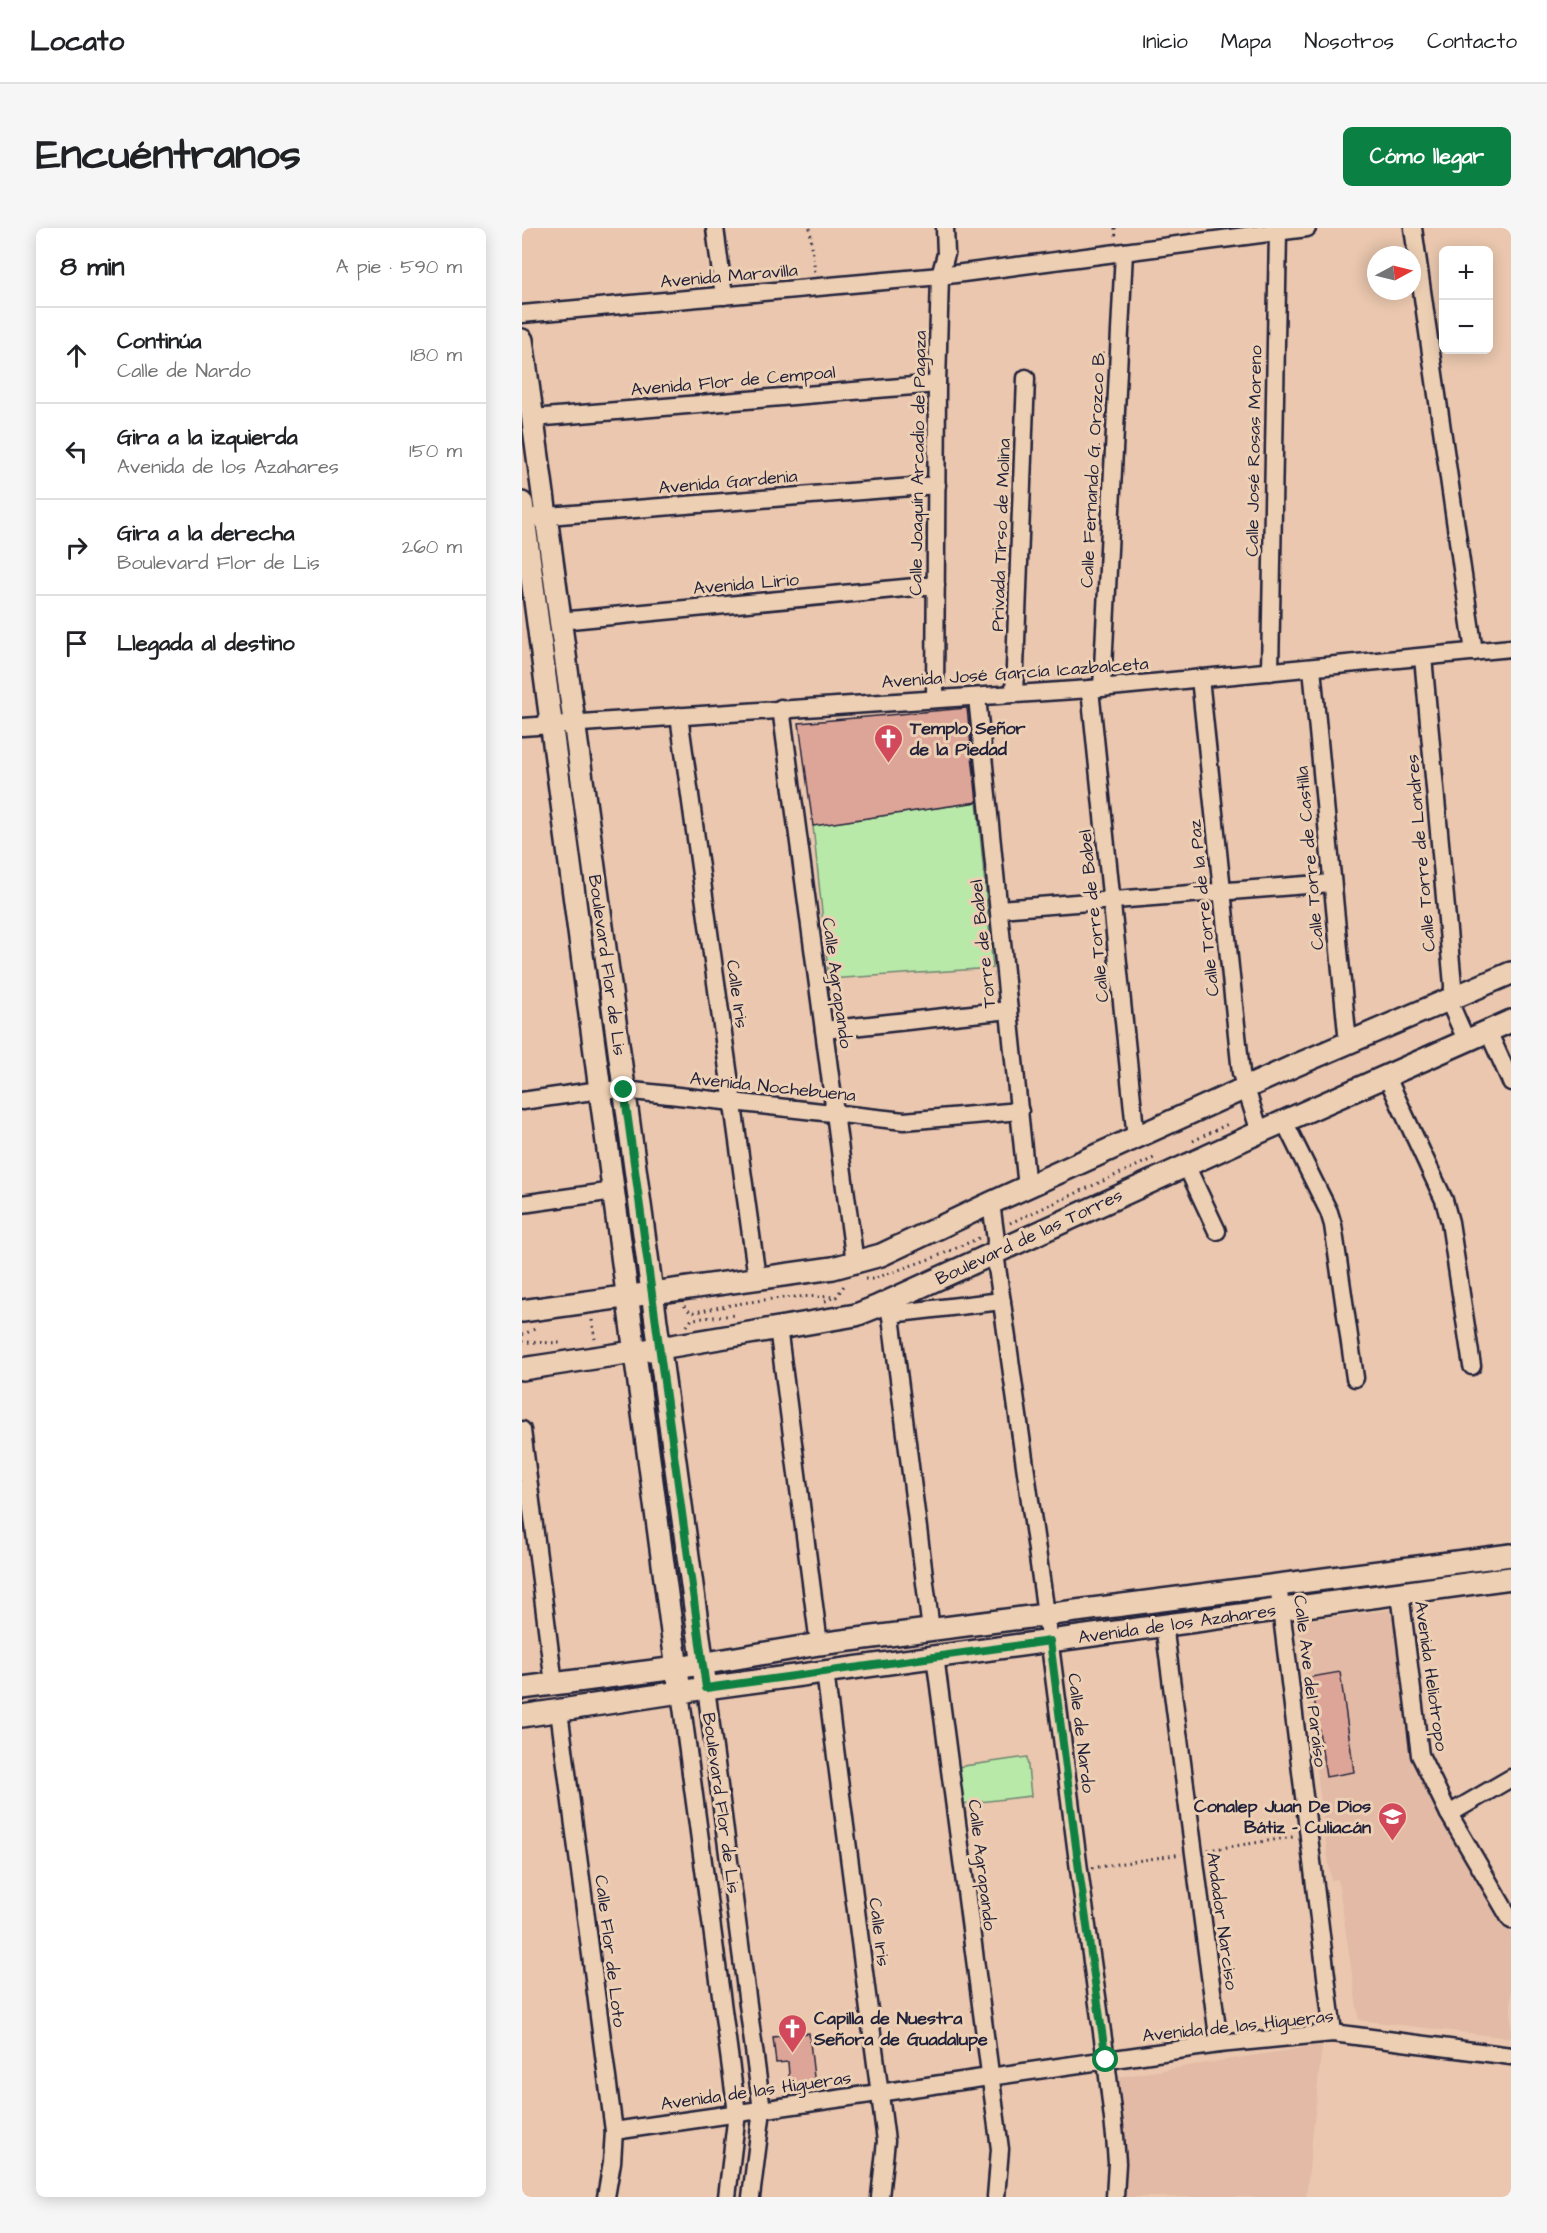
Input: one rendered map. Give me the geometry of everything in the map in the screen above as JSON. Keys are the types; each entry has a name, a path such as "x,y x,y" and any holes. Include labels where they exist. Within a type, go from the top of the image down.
{"street":[{"path":"715,228 724,296"},
{"name":"Calle Joaquín Arcadio de Pagaza","path":"935,699 940,276 946,254 945,228"},
{"name":"Avenida Maravilla","path":"522,314 940,276 1307,228"},
{"path":"1413,228 1474,652"},
{"name":"Calle José Rosas Moreno","path":"1270,672 1278,232"},
{"name":"Calle Fernando G. Orozco B.","path":"1096,688 1124,252"},
{"name":"Boulevard Flor de Lis","path":"522,340 762,2110 751,2197"},
{"name":"Privada Tirso de Molina","path":"1014,694 1026,378"},
{"name":"Avenida Flor de Cempoal","path":"533,418 938,384"},
{"name":"Avenida Gardenia","path":"523,513 546,517 937,485"},
{"name":"Boulevard Flor de Lis","path":"523,513 530,622 551,724 737,2113 727,2197"},
{"name":"Avenida Lirio","path":"560,621 936,585"},
{"name":"Avenida José García Icazbalceta","path":"522,728 551,724 1096,688 1511,648"},
{"name":"Calle Torre de Londres","path":"1423,657 1454,985 1452,1008 1467,1042"},
{"name":"Calle Torre de Castilla","path":"1312,668 1348,1044"},
{"name":"Calle Torre de la Paz","path":"1200,678 1241,1073 1260,1132"},
{"name":"Calle Torre de Babel","path":"1096,688 1112,900 1136,1138"},
{"name":"Torre de Babel","path":"977,697 1027,1188"},
{"name":"Calle Agrapando","path":"781,708 855,1263"},
{"name":"Calle Iris","path":"680,716 757,1278"},
{"path":"999,909 1332,883"},
{"path":"522,1311 834,1268 881,1255 990,1203 1293,1066 1511,974"},
{"path":"824,1029 1009,1010"},
{"name":"Boulevard de las Torres","path":"522,1369 833,1320 890,1307 995,1253 1186,1165 1511,1021"},
{"path":"1488,1031 1511,1082"},
{"path":"1386,1075 1444,1200 1472,1366"},
{"name":"Avenida Nochebuena","path":"522,1101 600,1090 624,1090 917,1121 1020,1111"},
{"path":"1284,1121 1329,1212 1333,1225 1355,1378"},
{"path":"1186,1165 1217,1231"},
{"path":"522,1204 614,1191"},
{"name":"Calle de Nardo","path":"990,1203 1106,2060 1117,2163 1114,2197"},
{"path":"931,1630 890,1307 1002,1300"},
{"path":"778,1327 819,1644"},
{"path":"522,1430 554,1684"},
{"name":"Avenida de los Azahares","path":"522,1688 677,1668 819,1644 1511,1555"},
{"name":"Avenida de los Azahares","path":"522,1716 935,1656 1511,1578"},
{"name":"Calle Ave del Paraíso","path":"1278,1584 1333,2033"},
{"name":"Avenida Heliotropo","path":"1400,1593 1420,1755 1449,1814 1511,1920"},
{"name":"Andador Narciso","path":"1164,1625 1219,2044"},
{"name":"Calle Agrapando","path":"935,1656 1000,2149 996,2197"},
{"name":"Calle Iris","path":"825,1672 886,2141 880,2197"},
{"name":"Calle Flor de Loto","path":"559,1711 614,2131 606,2197"},
{"path":"1449,1814 1511,1778"},
{"name":"Avenida de las Higueras","path":"614,2131 1219,2044 1333,2033 1511,2056"}],"path":[{"path":"810,228 817,287"},
{"path":"1188,1143 1230,1124"},
{"path":"994,1230 1158,1157"},
{"path":"592,1319 595,1339"},
{"path":"586,1340 600,1341"},
{"path":"522,1342 569,1343"}],"shaded area":[{"name":"Conalep Juan De Dios Bátiz - Culiacán","path":"1391,1610 1410,1755 1511,1932 1511,2038 1359,2020 1338,1879 1331,1880 1298,1621"},
{"path":"1322,2045 1306,2197 1116,2197 1113,2078"}],"green space":[{"path":"977,802 993,968 829,979 813,826"},
{"path":"1027,1757 1031,1796 962,1804 957,1767"}],"building":[{"name":"Templo Señor de la Piedad","path":"967,708 977,802 813,826 799,723"},
{"path":"1340,1672 1354,1772 1326,1777 1311,1677"},
{"name":"Capilla de Nuestra Señora de Guadalupe","path":"809,2033 815,2086 790,2088 788,2062 776,2063 773,2037"}],"place":[{"name":"Templo Señor de la Piedad","path":"889,764"},
{"name":"Conalep Juan De Dios Bátiz - Culiacán","path":"1392,1842"},
{"name":"Capilla de Nuestra Señora de Guadalupe","path":"793,2054"}],"route":[{"path":"624,1090 706,1688 1050,1641 1106,2060"}]}
